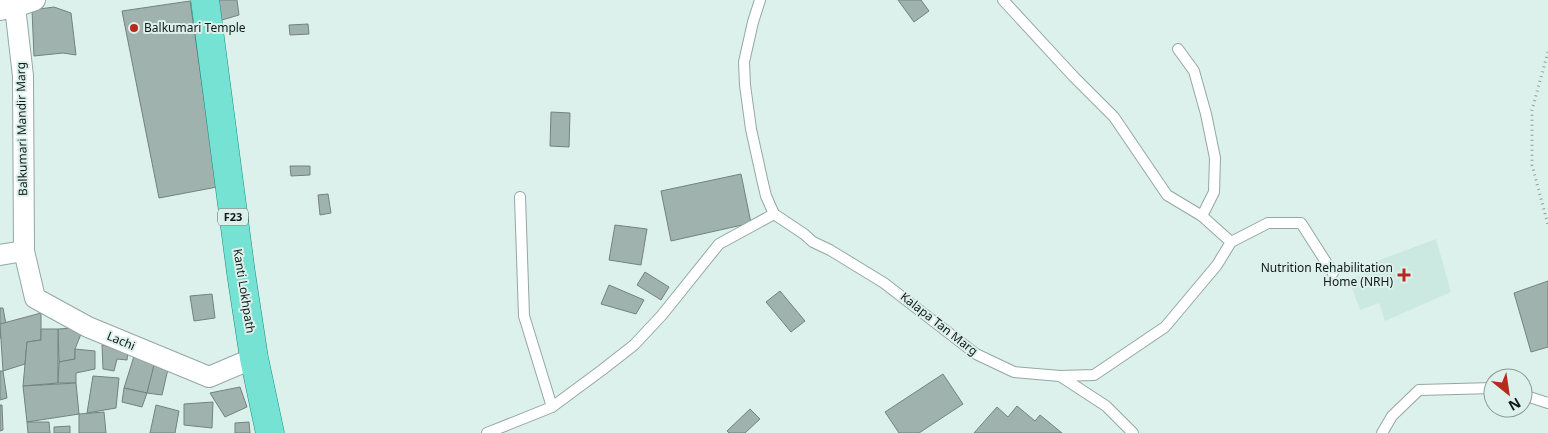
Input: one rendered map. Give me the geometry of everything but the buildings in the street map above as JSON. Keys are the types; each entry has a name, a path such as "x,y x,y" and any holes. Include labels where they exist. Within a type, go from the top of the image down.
{"main road":[{"name":"Kanti Lokhpath","path":"205,0 240,273 254,358 270,433"}],"street":[{"name":"Balkumari Mandir Marg","path":"24,251 23,76 8,8 35,0"},
{"name":"Lachi","path":"24,251 35,298 88,327 209,377 254,358"},
{"path":"0,256 24,251"}],"lane":[{"path":"487,433 552,407 634,345 662,315 719,244 774,214 766,196 751,129 744,70 749,38 760,0"},
{"path":"1003,0 1114,117 1168,195 1202,216 1231,242"},
{"path":"1178,48 1194,70 1216,158 1214,192 1202,216"},
{"path":"520,198 524,316 552,407"},
{"name":"Kalapa Tan Marg","path":"774,214 813,242 830,250 884,283 976,354 1014,372 1060,376 1106,406 1133,433"},
{"path":"1060,376 1094,375 1165,327 1217,266 1231,242 1268,223 1301,223 1333,273"},
{"path":"1382,433 1392,416 1419,390 1483,388"},
{"path":"1533,398 1548,403"}],"path":[{"path":"1548,52 1532,110 1532,165 1548,225"}],"shaded area":[{"name":"Nutrition Rehabilitation Home (NRH)","path":"1436,239 1451,292 1385,321 1379,303 1360,310 1349,280 1375,270 1377,261"}],"place":[{"name":"Balkumari Temple","path":"134,28"},
{"name":"Nutrition Rehabilitation Home (NRH)","path":"1404,275"}]}
